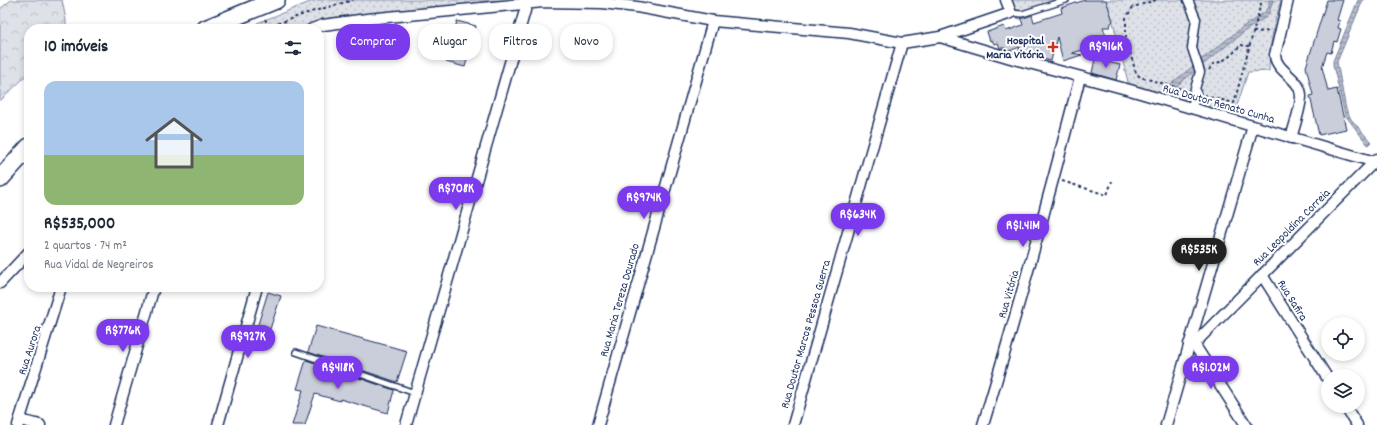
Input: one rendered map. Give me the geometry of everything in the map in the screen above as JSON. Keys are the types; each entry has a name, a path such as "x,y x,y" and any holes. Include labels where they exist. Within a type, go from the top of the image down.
{"main road":[{"path":"218,24 276,0"},
{"path":"0,179 24,153"}],"street":[{"path":"324,25 527,2 602,3 637,7 713,21 849,33 902,43 940,37 1011,13 1006,0"},
{"path":"1188,0 1196,19 1192,48 1196,62 1202,72 1191,109"},
{"path":"1288,0 1275,50 1275,60 1296,83 1301,96 1290,138"},
{"path":"406,425 527,2"},
{"name":"Rua Maria Tereza Dourado","path":"598,425 713,21"},
{"name":"Rua Doutor Renato Cunha","path":"940,37 1253,126 1290,138 1376,161"},
{"name":"Rua Doutor Marcos Pessoa Guerra","path":"793,425 902,43"},
{"name":"Rua Vitória","path":"983,425 1054,178 1080,77"},
{"path":"1166,425 1192,344 1253,126"},
{"name":"Rua Leopoldina Correia","path":"1192,344 1376,161"},
{"path":"0,283 24,257"},
{"name":"Rua Safira","path":"1262,275 1322,369"},
{"name":"Rua Aurora","path":"19,422 60,292"},
{"path":"114,425 153,292"},
{"path":"218,425 256,292"},
{"path":"1192,344 1246,425"},
{"path":"1349,413 1357,425"},
{"path":"19,422 40,425"}],"lane":[{"path":"1011,13 1022,14 1066,0"},
{"path":"296,352 415,393"}],"path":[{"path":"277,24 304,14 353,0"},
{"path":"1156,0 1133,7 1126,18 1126,39 1136,73 1140,77 1234,103 1262,0"},
{"path":"259,8 267,24"},
{"path":"1253,32 1280,30"},
{"path":"1202,72 1210,69 1213,64 1219,63 1235,52 1240,45 1249,46"},
{"path":"1054,178 1107,195 1112,181"}],"green space":[{"path":"11,0 62,0 66,24 24,24 24,78 0,101 0,9"},
{"path":"315,0 522,0 328,19 312,24 257,23"},
{"path":"1012,0 1064,0 1018,19"},
{"path":"1106,0 1281,0 1272,35 1269,71 1248,72 1232,121 1130,90"}],"water":[{"path":"1269,0 1273,0 1269,13 1266,17 1245,31 1180,83 1163,99 1160,97 1173,82 1244,26 1264,13 1269,7"},
{"path":"1358,0 1363,0 1337,62 1346,109 1351,119 1371,142 1368,145 1345,115 1333,65 1333,61"}],"building":[{"name":"Hospital Maria Vitória","path":"1085,0 1106,0 1113,21 1110,27 1103,27 1107,39 1104,40 1105,44 1072,53 1082,55 1063,61 1057,37 1051,61 1018,53 1020,47 1009,51 1005,50 1005,48 1000,48 998,43 994,44 992,40 990,41 987,32 1004,26 1006,31 1023,25 1021,19 1032,15 1034,22 1062,13 1061,8"},
{"path":"1327,0 1343,0 1337,20 1340,21 1338,28 1341,29 1337,42 1334,41 1331,53 1327,52 1322,67 1328,91 1337,89 1346,129 1319,135 1310,96 1313,95 1306,67"},
{"path":"457,21 468,24 456,24"},
{"path":"1095,59 1120,65 1116,80 1092,73"},
{"path":"447,60 467,60 465,67 446,62"},
{"path":"268,292 281,296 267,338 255,334"},
{"path":"316,326 407,351 397,382 308,352"},
{"path":"306,360 394,390 388,413 340,399 340,401 315,394 305,425 292,425 303,390 297,389"}],"place":[{"name":"Hospital Maria Vitória","path":"1053,47"}]}
